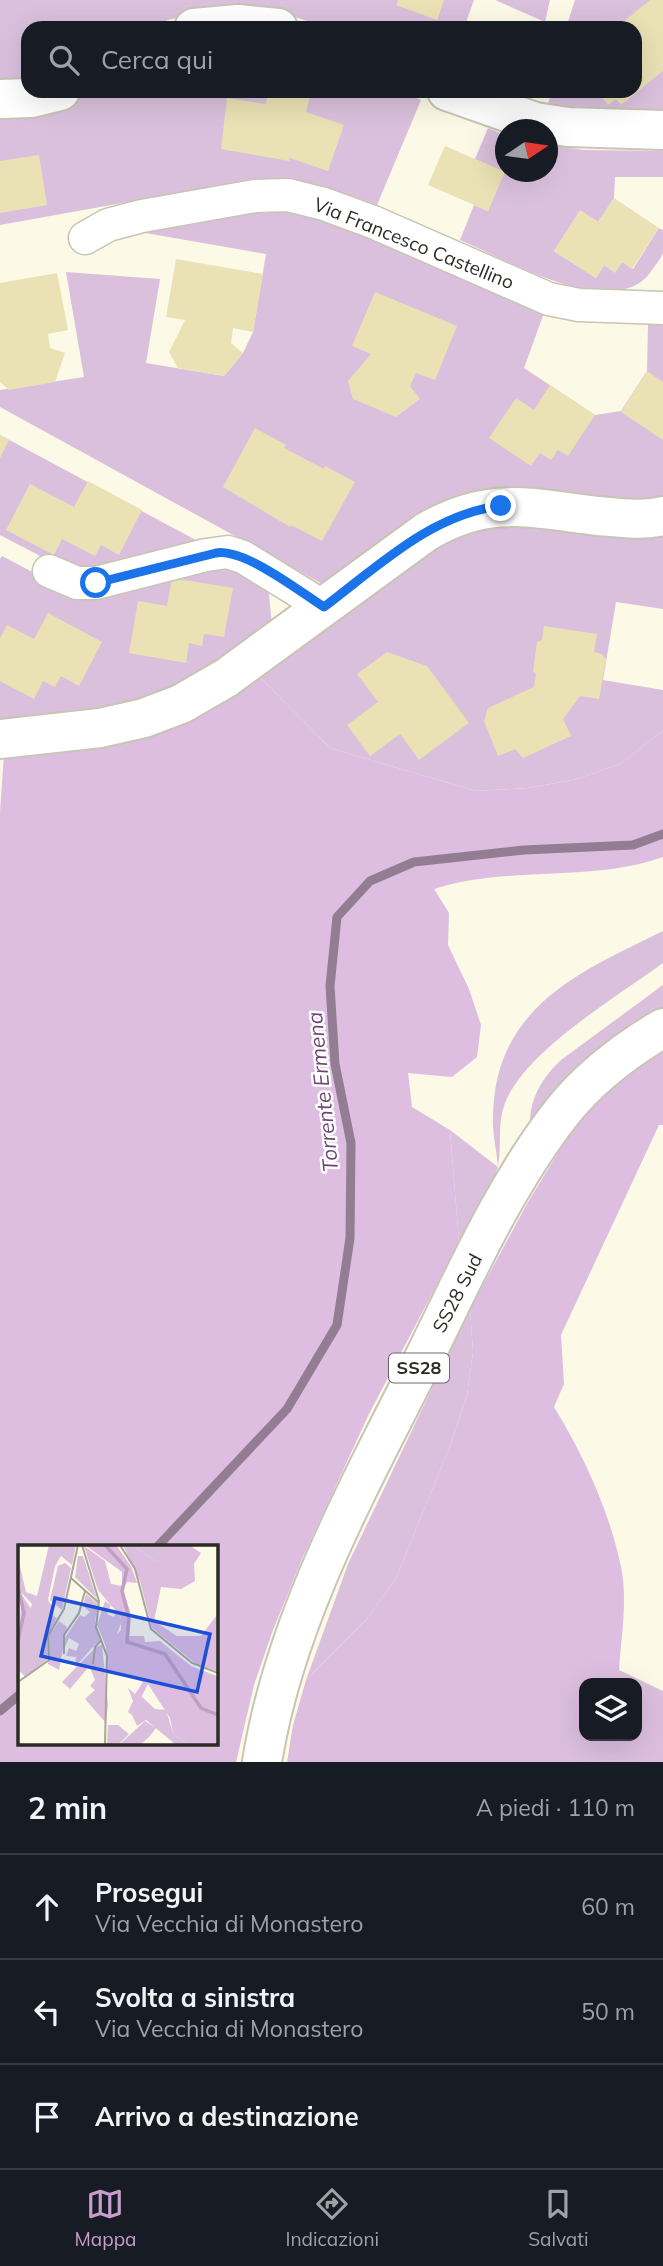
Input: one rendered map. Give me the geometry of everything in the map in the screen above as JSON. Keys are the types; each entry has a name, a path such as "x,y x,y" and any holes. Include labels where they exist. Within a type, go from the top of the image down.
{"street":[{"path":"0,99 30,98"},
{"path":"467,98 535,122 590,128 663,130"},
{"name":"Via Francesco Castellino","path":"85,237 108,225 142,216 254,195 288,195 324,204 373,222 549,299 579,305 663,308"},
{"path":"0,739 100,728 144,718 181,704 226,678 426,532 466,512 501,506 624,518 663,516"},
{"path":"49,570 77,583 96,583 228,552 243,556 324,607"},
{"name":"SS28 Sud","path":"262,1762 283,1673 327,1559 369,1468 500,1209 525,1166 564,1110 604,1070 663,1028"}],"shaded area":[{"path":"0,0 474,0 466,21 307,21 271,13 192,14 166,21 21,21 21,84 0,86"},
{"path":"495,0 550,0 545,21"},
{"path":"575,0 663,0 663,109 602,110 548,106 550,98 642,98 642,21 568,21"},
{"path":"70,100 421,100 377,205 318,186 256,179 0,225 0,112"},
{"path":"488,128 495,131 495,168 475,159"},
{"path":"558,146 584,150 663,151 663,177 615,177 614,198 598,222 580,211 554,251 596,278 604,265 615,272 622,262 633,269 659,228 663,230 663,252 652,270 635,285 613,291 587,289 559,282 530,272 460,240 474,205 488,211 500,182 558,182"},
{"path":"261,209 301,212 544,313 524,368 595,415 621,411 647,371 648,325 663,325 663,498 642,501 533,491 326,586 0,407 0,390 84,377 66,272 160,279 146,363 224,376 243,353 253,332 266,254 134,231"},
{"path":"0,435 207,546 99,573 65,569 0,535"},
{"path":"505,525 663,534 663,609 616,602 603,680 663,690 663,731 620,764 577,779 528,788 476,791 330,748 258,675 455,534"},
{"path":"2,556 61,587 230,561 268,584 272,626 222,661 142,703 0,723"},
{"path":"258,675 330,748 476,791 528,788 577,779 620,764 663,731 663,857 607,870 491,878 434,889 449,913 448,945 469,989 481,1025 477,1057 452,1077 408,1073 412,1107 450,1130 459,1242 369,1414 302,1559 254,1685 236,1762 0,1762 0,812 4,754"},
{"path":"663,931 663,963 552,1044 516,1083 503,1111 498,1166 493,1124 497,1080 508,1048 525,1022 546,999 572,980 600,962"},
{"path":"663,985 663,1009 530,1127 534,1099 542,1082 554,1067"},
{"path":"663,1046 663,1125 659,1125 561,1335 564,1384 554,1407 594,1484 610,1525 621,1567 624,1592 619,1670 636,1678 579,1678 579,1741 642,1741 642,1681 663,1691 663,1762 287,1762 293,1725 306,1680 367,1619 396,1578 450,1446 467,1395 473,1352 470,1309 528,1202 575,1125 617,1082"},
{"path":"450,1130 498,1167 487,1192 459,1242"},
{"path":"470,1309 473,1352 467,1395 450,1446 396,1578 367,1619 306,1680 348,1564"}],"building":[{"path":"398,0 444,0 437,20 396,5"},
{"path":"650,0 663,0 663,71 642,88 642,21 624,21"},
{"path":"227,98 266,104 267,98 310,98 306,112 344,125 328,171 290,158 289,161 221,149"},
{"path":"602,98 630,98 621,105 616,99 608,105"},
{"path":"445,146 495,168 495,182 501,182 488,211 428,185"},
{"path":"39,155 47,205 0,213 0,161"},
{"path":"614,198 659,228 632,269 622,262 615,273 604,265 596,278 554,251 580,210 598,222"},
{"path":"176,259 263,274 253,332 233,328 231,343 243,353 224,376 178,368 169,352 185,320 166,317"},
{"path":"57,273 68,330 48,334 50,348 65,353 55,382 9,390 0,382 0,283"},
{"path":"375,292 457,326 435,380 416,373 410,386 420,399 396,417 353,399 348,381 371,354 352,346"},
{"path":"647,371 663,382 663,440 621,412"},
{"path":"550,385 595,415 568,456 558,450 551,460 540,453 531,466 489,438 516,398 534,410"},
{"path":"255,428 286,445 284,448 355,482 322,541 291,525 290,527 223,487"},
{"path":"0,435 9,440 0,458"},
{"path":"88,481 142,510 119,555 101,545 95,556 62,539 54,555 6,530 30,484 74,507"},
{"path":"172,578 233,588 224,637 204,634 202,646 189,643 186,663 129,653 138,601 167,606"},
{"path":"48,613 102,642 79,686 61,676 55,687 43,681 34,699 0,681 0,638 7,625 34,639"},
{"path":"544,626 597,634 594,652 602,654 606,659 599,699 580,696 563,719 571,736 523,758 515,749 498,756 484,721 488,708 534,687 537,642 542,640"},
{"path":"387,652 427,666 469,723 419,760 400,734 370,756 347,725 378,702 357,674"}],"waterway":[{"name":"Torrente Ermena","path":"159,1545 287,1409 337,1325 350,1238 351,1143 335,1064 330,986 337,917 370,881 414,862 524,850 633,845 663,834"},
{"name":"Torrente Ermena","path":"0,1711 18,1696"}],"route":[{"path":"96,583 228,552 243,556 324,607 426,532 447,520 466,512 501,506"}]}
